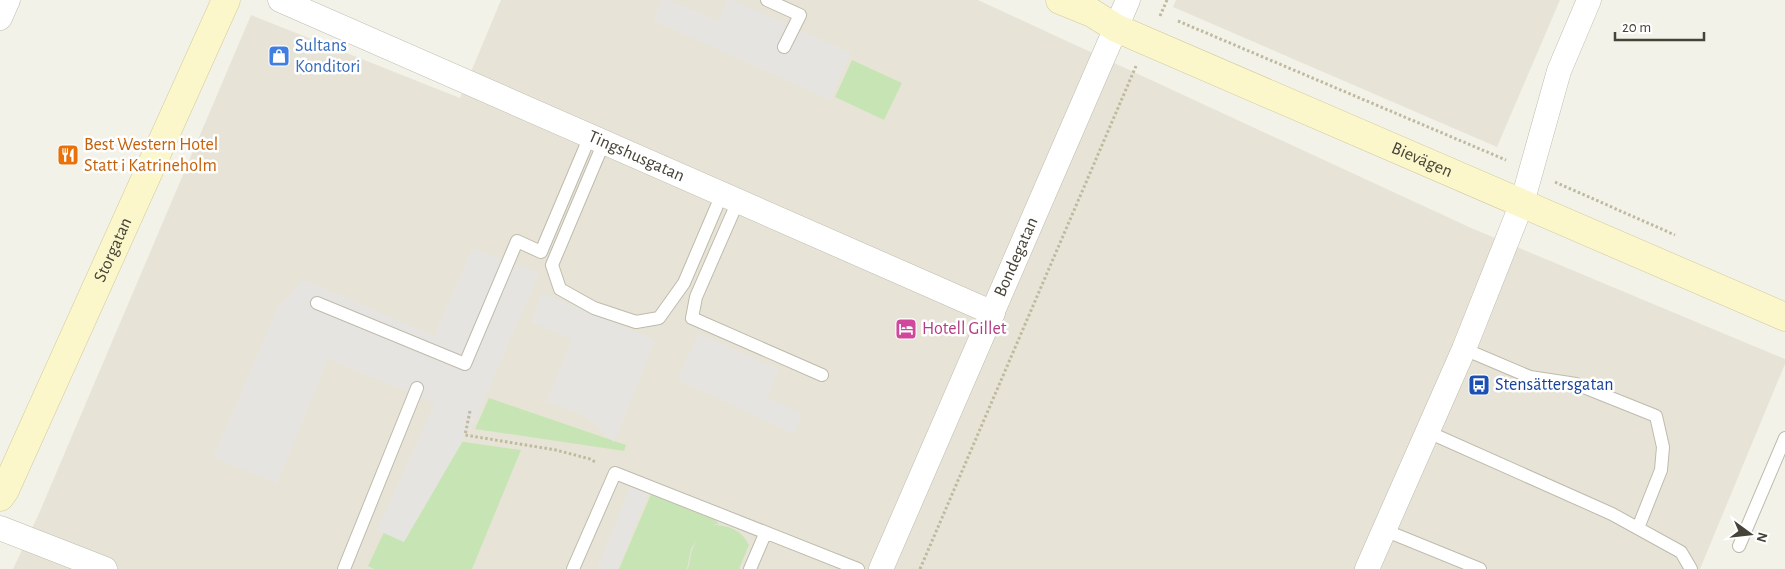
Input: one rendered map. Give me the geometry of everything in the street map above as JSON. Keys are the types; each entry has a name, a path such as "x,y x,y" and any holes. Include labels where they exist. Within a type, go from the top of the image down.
{"street":[{"path":"0,18 8,0"},
{"name":"Storgatan","path":"0,497 5,490 226,0"},
{"name":"Tingshusgatan","path":"280,0 993,313"},
{"name":"Bievägen","path":"1060,0 1092,13 1116,28 1785,317"},
{"name":"Bondegatan","path":"881,569 1128,0"},
{"path":"1366,569 1464,349 1522,203 1559,71 1588,0"},
{"path":"0,528 105,569"}],"lane":[{"path":"767,0 800,15 784,47"},
{"path":"597,139 552,265 560,289 594,308 636,322 659,318 684,283 730,198"},
{"path":"317,303 465,364 517,240 541,252 597,139"},
{"path":"730,198 696,298 692,318 822,375"},
{"path":"1464,349 1530,377 1576,384 1656,416 1663,447 1661,470 1638,528"},
{"path":"344,569 417,388"},
{"path":"1428,432 1612,514 1681,552 1691,569"},
{"path":"1739,546 1785,438"},
{"path":"573,569 615,474 858,569"},
{"path":"1384,530 1480,569"},
{"path":"750,569 765,534"}],"path":[{"path":"920,569 1134,70 1167,0"},
{"path":"470,411 465,435 556,450 590,459 615,474"}],"shaded area":[{"path":"501,0 978,0 1469,227 1785,359 1785,364 1700,569 13,569 40,511 251,15 460,98"},
{"path":"662,0 669,0 718,21 727,0 732,0 851,53 830,100 653,20"},
{"path":"1176,0 1560,0 1497,147 1173,7"},
{"path":"472,248 539,273 475,420 404,542 377,530 435,403 328,359 277,483 213,457 278,307 303,279 434,336"},
{"path":"542,293 655,340 614,442 586,416 546,402 572,339 531,322"},
{"path":"699,333 779,370 767,397 803,414 794,434 677,379"},
{"path":"633,480 651,487 617,569 597,569"}],"green space":[{"path":"852,60 902,83 884,120 835,97"},
{"path":"489,398 626,445 624,451 475,429"},
{"path":"429,437 521,450 472,569 374,569 368,566"},
{"path":"651,494 715,520 719,524 712,525 729,527 743,536 749,545 739,569 688,569 696,541 691,549 687,569 619,569"}],"place":[{"name":"Sultans Konditori","path":"279,56"},
{"name":"Best Western Hotel Statt i Katrineholm","path":"68,155"},
{"name":"Hotell Gillet","path":"906,329"},
{"name":"Stensättersgatan","path":"1479,385"}]}
